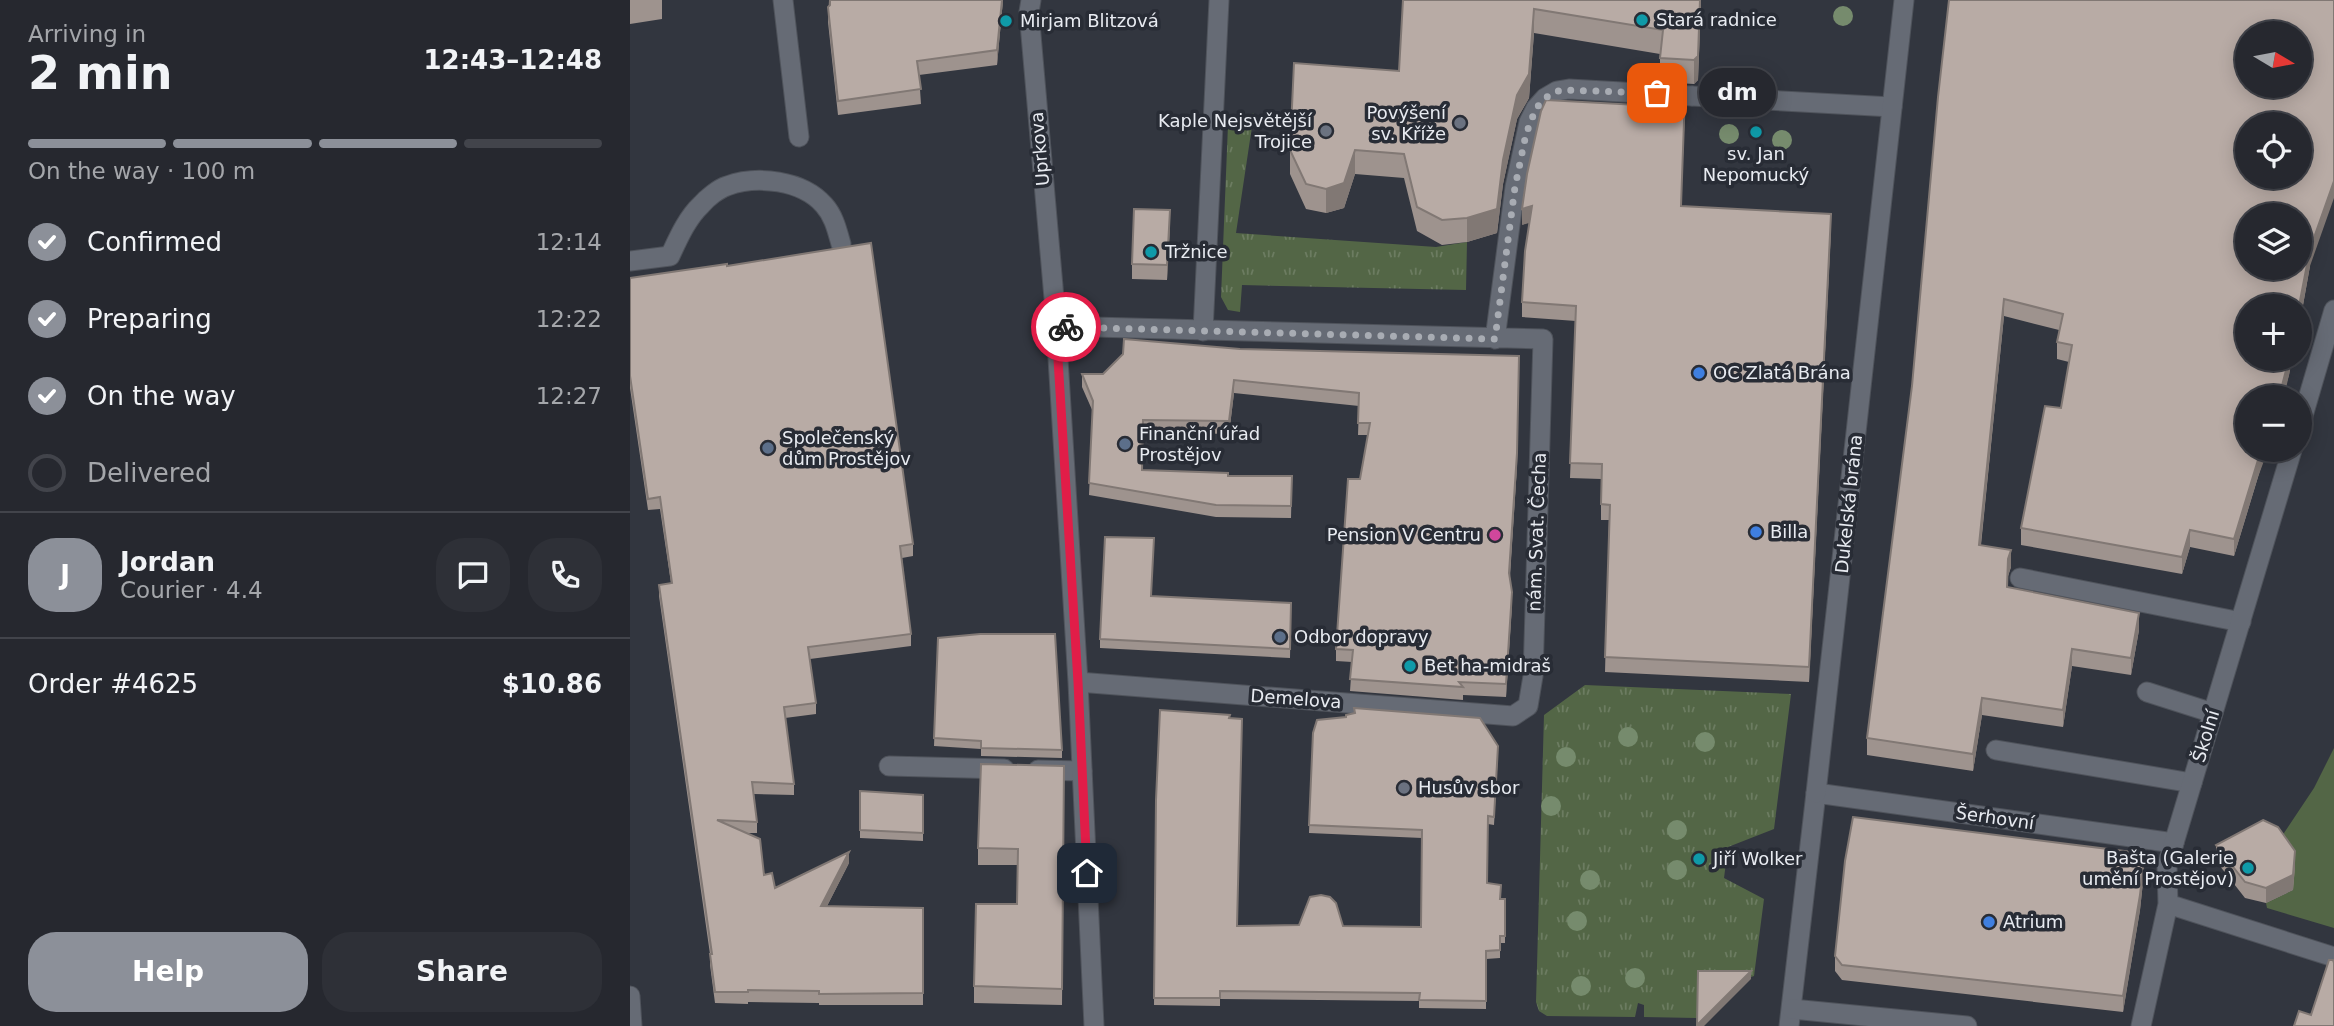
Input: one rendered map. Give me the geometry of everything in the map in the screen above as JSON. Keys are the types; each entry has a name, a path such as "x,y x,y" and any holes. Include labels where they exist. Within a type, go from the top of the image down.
{"street":[{"path":"783,0 799,137"},
{"name":"Uprkova","path":"1031,0 1028,12 1054,298"},
{"path":"1203,331 1219,0"},
{"name":"Dukelská brána","path":"1791,1018 1904,0"},
{"path":"1094,1026 1078,682 1056,327 1495,339 1515,187 1526,134 1536,108 1553,93 1569,89 1892,107"},
{"path":"630,261 670,256 682,230 699,206 725,186 751,180 778,182 801,188 822,203 834,218 841,244"},
{"path":"2312,385 2334,310"},
{"name":"nám. Svat. Čecha","path":"1495,339 1543,340 1533,676 1528,706 1513,716"},
{"name":"Školní","path":"2141,1026 2168,904 2167,866 2288,462"},
{"path":"2020,578 2241,622"},
{"name":"Demelova","path":"1078,682 1513,716"},
{"path":"2147,692 2213,713"},
{"path":"1996,750 2192,783"},
{"path":"889,766 1082,771"},
{"name":"Šerhovní","path":"1816,793 2174,844"},
{"path":"2168,904 2334,957"},
{"path":"630,996 632,1026"},
{"path":"1791,1018 1967,1026"}],"green space":[{"path":"1254,113 1236,233 1436,247 1467,242 1466,290 1242,285 1240,312 1228,310 1221,297 1228,125"},
{"path":"1585,685 1791,694 1774,829 1728,847 1724,878 1764,899 1754,976 1739,981 1700,977 1697,1018 1644,1017 1644,1005 1638,1003 1635,1017 1547,1016 1539,1011 1536,1002 1544,715"},
{"path":"2334,748 2334,928 2267,908 2266,903 2293,890 2278,842 2314,788"}],"building":[{"path":"830,0 1002,0 997,50 917,61 921,89 838,101 828,7"},
{"path":"1403,0 1700,0 1698,56 1694,60 1660,58 1663,30 1534,9 1529,74 1517,95 1503,160 1497,209 1467,218 1442,220 1417,207 1404,154 1355,150 1344,183 1326,189 1306,184 1290,150 1294,63 1399,71"},
{"path":"1949,0 2334,0 2334,181 2312,243 2312,203 2235,203 2235,280 2304,280 2301,294 2235,294 2235,371 2286,371 2282,385 2235,385 2235,462 2257,462 2234,539 2190,530 2182,557 2021,528 2045,406 2061,408 2072,345 2057,342 2063,314 2004,299 1979,545 2011,550 2007,587 2139,613 2131,658 2072,649 2063,710 1982,698 1973,754 1867,738 1912,386"},
{"name":"OC Zlatá Brána","path":"1657,91 1685,93 1681,206 1831,214 1809,667 1605,657 1610,505 1601,504 1602,464 1570,463 1576,306 1522,302 1525,251 1532,206 1522,209 1527,174 1541,111 1546,100 1656,106"},
{"name":"Tržnice","path":"1134,209 1170,210 1167,265 1132,264"},
{"path":"871,243 913,544 900,546 911,634 808,647 816,703 784,707 794,784 752,782 757,822 717,820 760,839 764,875 772,873 775,888 849,852 821,906 923,908 923,993 819,994 819,991 748,990 715,992 712,954 659,585 672,583 660,497 648,499 630,376 630,278"},
{"path":"1124,339 1240,349 1519,356 1517,453 1509,573 1512,592 1506,684 1459,682 1463,687 1350,679 1353,650 1336,649 1348,479 1360,479 1370,423 1358,423 1359,393 1234,380 1229,421 1143,420 1142,470 1228,473 1228,476 1292,476 1291,506 1216,505 1089,483 1093,401 1082,374 1103,374 1123,354"},
{"path":"1105,537 1154,538 1151,596 1291,603 1290,649 1100,639"},
{"path":"980,634 1055,634 1062,750 981,748 981,741 934,738 938,638"},
{"path":"1354,708 1480,718 1498,746 1494,817 1488,816 1487,883 1501,885 1500,899 1505,899 1505,936 1500,936 1500,950 1486,951 1486,1001 1419,1000 1420,993 1220,991 1220,998 1154,998 1156,800 1160,710 1230,715 1229,718 1242,719 1237,926 1299,925 1310,897 1321,895 1330,897 1336,903 1343,926 1421,927 1422,830 1309,825 1313,733 1317,720 1346,717 1355,713"},
{"path":"981,764 1064,766 1062,989 974,986 976,904 1017,904 1018,849 978,848"},
{"path":"860,791 923,795 923,833 860,830"},
{"name":"Atrium","path":"1853,817 2140,853 2143,867 2140,895 2123,996 1842,965 1835,956 1845,861"},
{"path":"2263,820 2278,827 2295,851 2293,875 2266,888 2245,882 2216,845"},
{"path":"2329,960 2334,963 2334,1026 2294,1026 2299,1011 2311,1015"},
{"path":"1698,971 1751,971 1697,1025"}],"way so far":[{"path":"1066,327 1495,339 1515,187 1526,134 1536,108 1549,95 1561,90 1657,93"}],"place":[{"name":"Stará radnice","path":"1642,20"},
{"name":"Mirjam Blitzová","path":"1006,21"},
{"name":"dm","path":"1657,93"},
{"name":"Povýšení sv. Kříže","path":"1460,123"},
{"name":"Kaple Nejsvětější Trojice","path":"1326,131"},
{"name":"sv. Jan Nepomucký","path":"1756,132"},
{"name":"Tržnice","path":"1151,252"},
{"name":"OC Zlatá Brána","path":"1699,373"},
{"name":"Finanční úřad Prostějov","path":"1125,444"},
{"name":"Společenský dům Prostějov","path":"768,448"},
{"name":"Billa","path":"1756,532"},
{"name":"Pension V Centru","path":"1495,535"},
{"name":"Odbor dopravy","path":"1280,637"},
{"name":"Bet ha-midraš","path":"1410,666"},
{"name":"Husův sbor","path":"1404,788"},
{"name":"Jiří Wolker","path":"1699,859"},
{"name":"Bašta (Galerie umění Prostějov)","path":"2248,868"},
{"name":"Atrium","path":"1989,922"}],"route":[{"path":"1066,327 1056,327 1087,873"}]}
